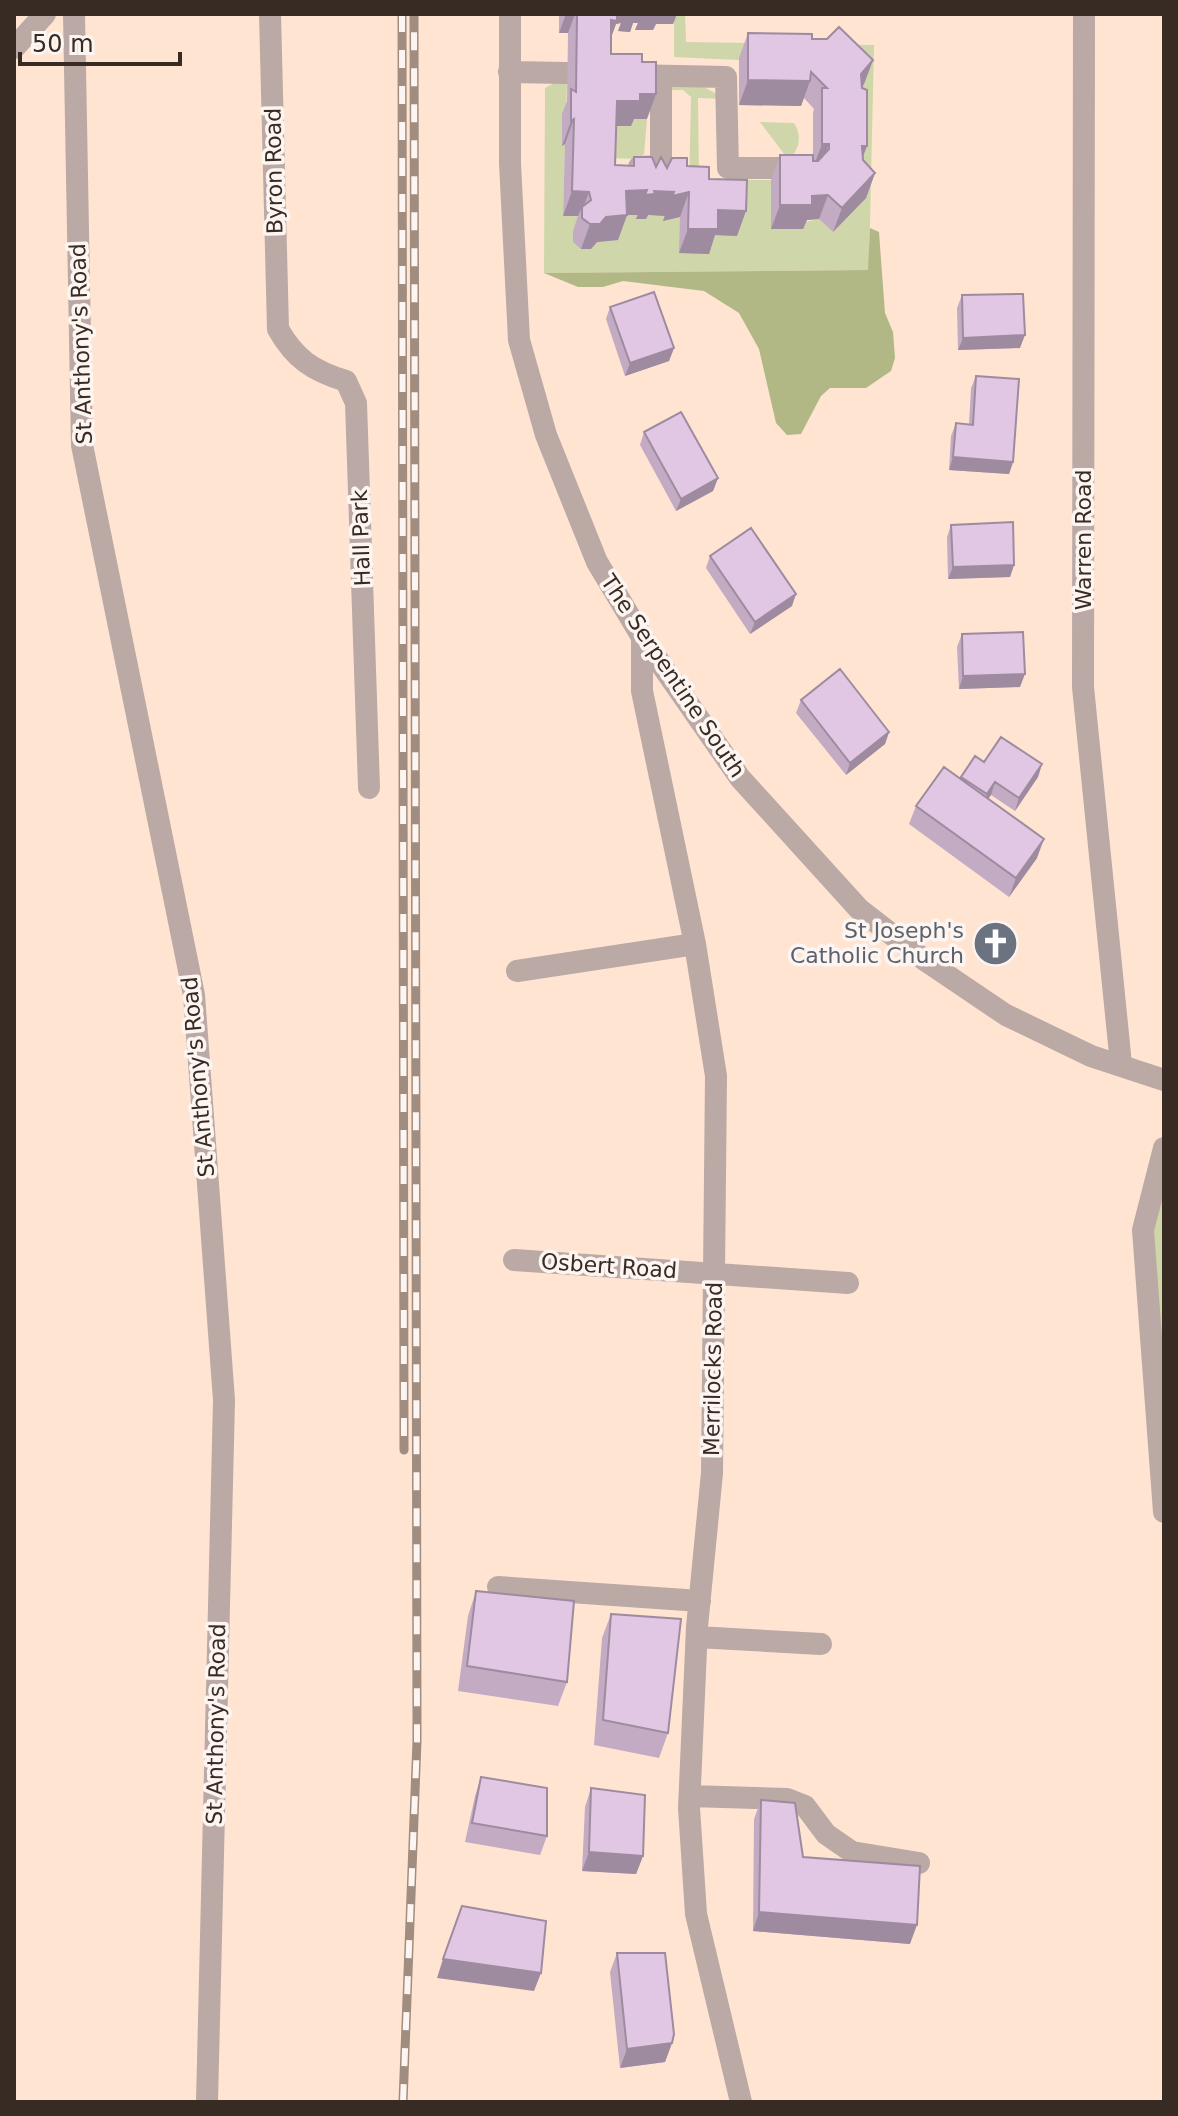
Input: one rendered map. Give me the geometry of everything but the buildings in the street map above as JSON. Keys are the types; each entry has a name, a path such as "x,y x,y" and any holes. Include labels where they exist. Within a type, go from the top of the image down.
{"street":[{"path":"14,48 45,14"},
{"name":"St Anthony's Road","path":"74,14 82,445 194,995 224,1400 207,2102"},
{"name":"Byron Road","path":"270,14 278,329"},
{"name":"The Serpentine South","path":"510,14 512,242 519,340 546,435 591,548 642,637 740,778 859,909 926,961 1006,1015 1091,1056 1164,1080"},
{"name":"Warren Road","path":"1084,14 1083,687 1121,1064"},
{"path":"509,72 567,73"},
{"path":"602,74 726,77 728,168 803,168"},
{"path":"634,167 661,166 661,76"},
{"name":"Hall Park","path":"278,329 292,353 317,373 346,381 356,403 369,788"},
{"name":"Merrilocks Road","path":"642,637 642,691 695,944 716,1076 712,1473 697,1637 690,1796 696,1914 741,2102"},
{"path":"517,971 695,944"},
{"path":"1164,1148 1143,1230 1164,1512"},
{"name":"Osbert Road","path":"514,1260 848,1283"},
{"path":"498,1587 700,1601"},
{"path":"697,1637 821,1644"},
{"path":"690,1796 787,1799 805,1806 826,1834 852,1852 919,1863"}],"green space":[{"path":"674,14 685,14 686,42 874,45 869,270 544,273 545,88 554,83 567,82 563,215 580,216 581,249 591,249 617,215 638,215 637,219 646,219 645,215 665,216 664,221 680,217 680,253 709,253 689,191 691,97 683,90 671,90 671,85 702,86 726,99 698,98 699,180 771,180 771,229 819,219 833,232 858,115 739,60 674,57"},
{"path":"631,119 647,119 644,154 637,159 607,158 608,126 631,126"},
{"path":"760,122 794,123 798,142 792,156 788,159"},
{"path":"870,228 879,232 885,313 893,332 895,358 891,371 866,388 830,388 821,396 801,434 787,435 776,423 759,349 739,313 704,291 623,281 603,287 578,287 544,273 868,270"},
{"path":"1164,1148 1164,1512 1143,1230"}],"railway":[{"path":"402,14 404,1450"},
{"path":"403,2102 417,1741 414,14"}],"place":[{"name":"St Joseph's Catholic Church","path":"995,943"}]}
